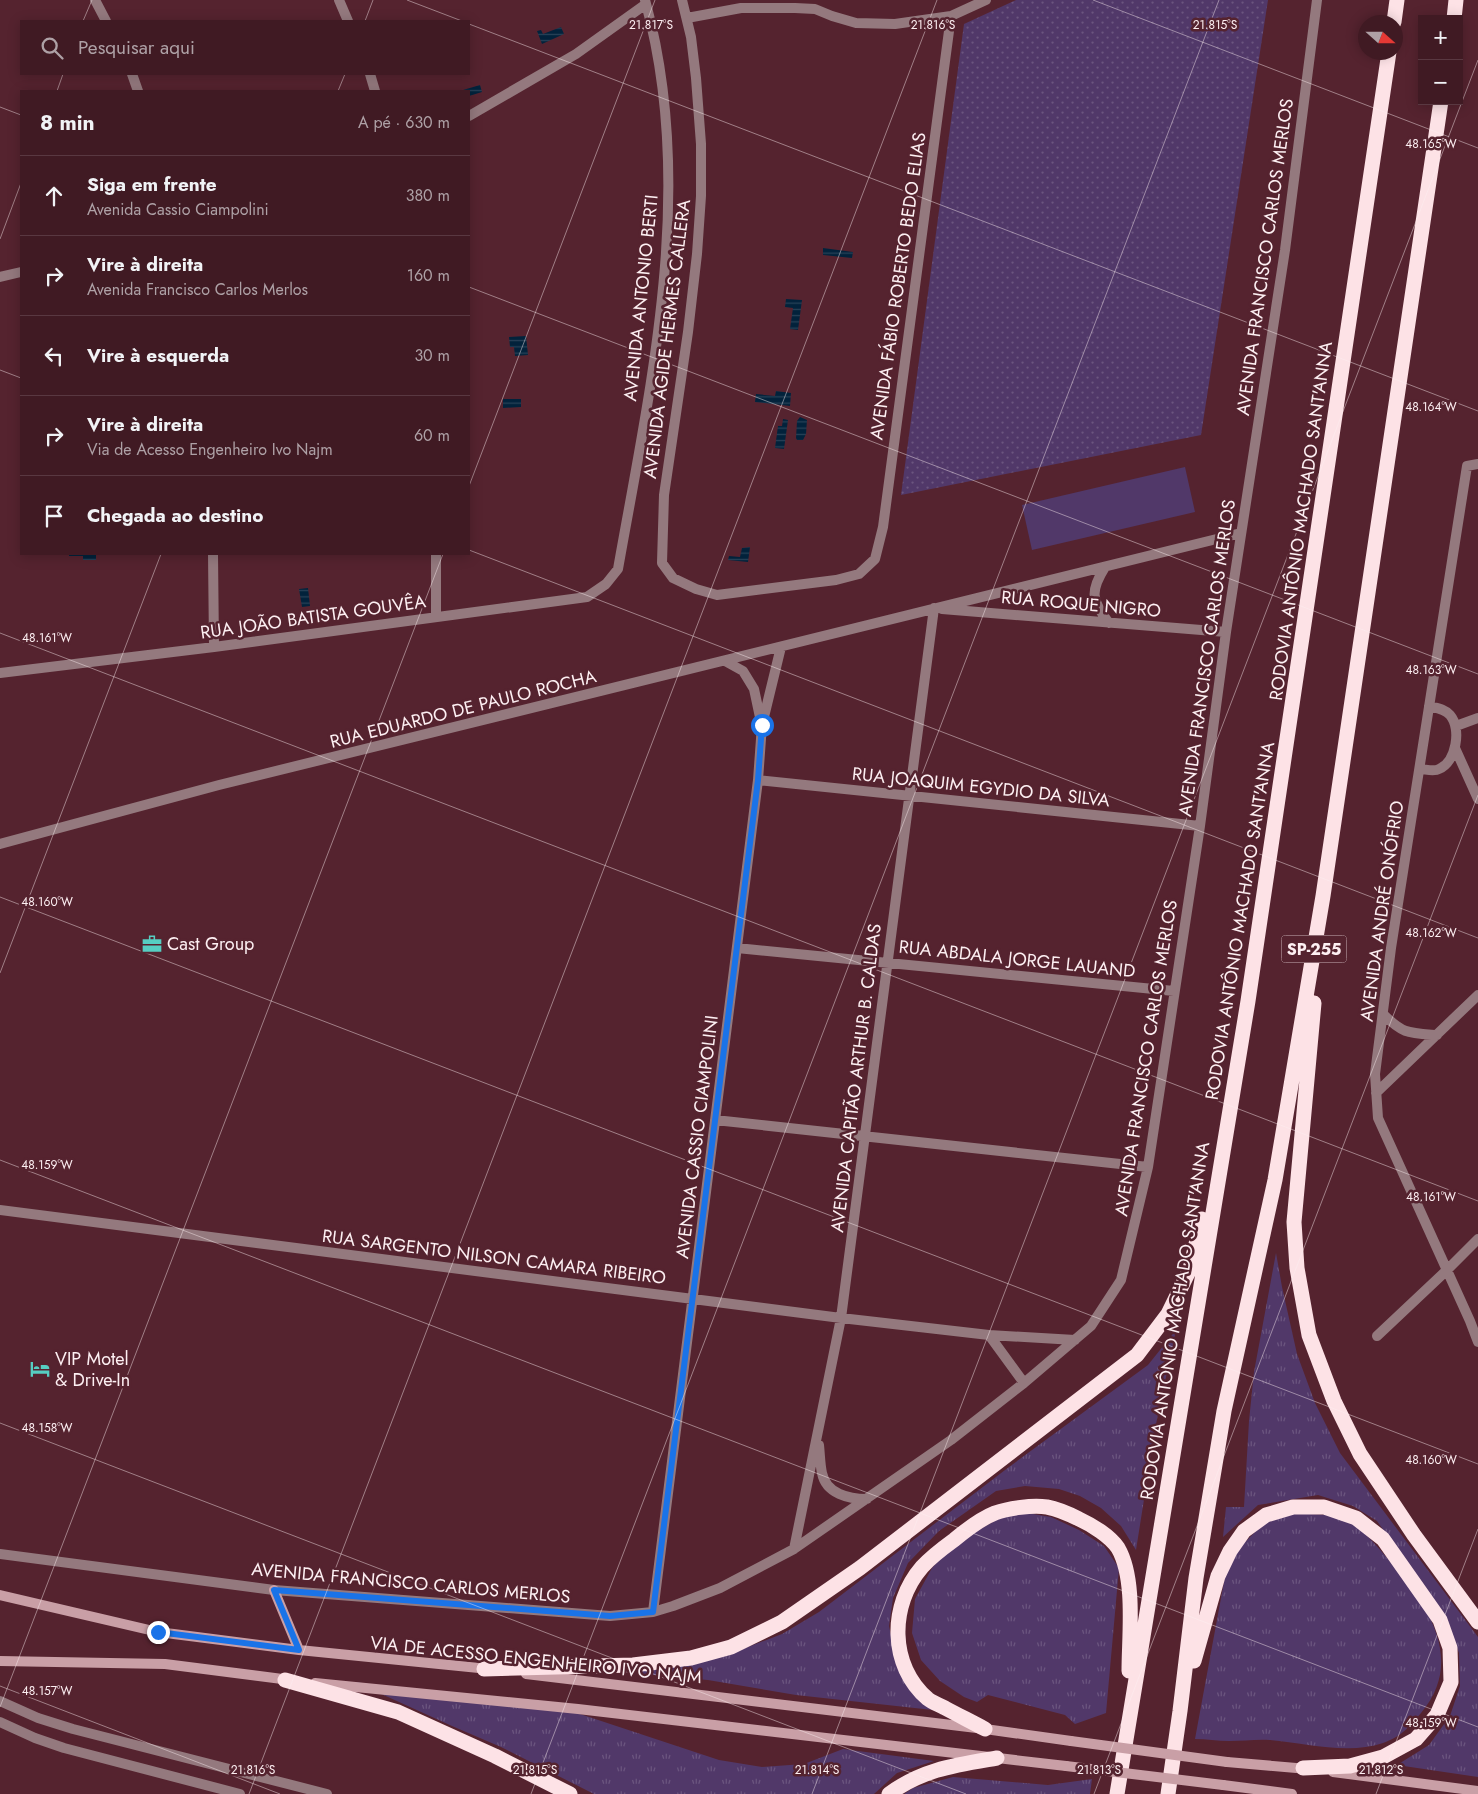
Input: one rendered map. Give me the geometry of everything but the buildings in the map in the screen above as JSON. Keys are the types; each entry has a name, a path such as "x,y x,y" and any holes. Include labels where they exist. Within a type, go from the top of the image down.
{"highway":[{"path":"1395,15 1397,0"},
{"path":"1454,15 1456,0"},
{"name":"RODOVIA ANTÔNIO MACHADO SANT'ANNA","path":"1117,1794 1252,972 1388,60"},
{"name":"SP-255","path":"1168,1794 1196,1578 1224,1411 1275,1180 1323,896 1440,105"},
{"path":"1323,896 1294,1222 1297,1268 1309,1335 1334,1401 1360,1454 1414,1535 1478,1622"},
{"path":"484,1669 633,1665 692,1658 731,1647 782,1622 875,1556 1137,1355 1168,1314 1190,1269 1230,1103"},
{"path":"985,1728 929,1700 907,1674 898,1646 900,1607 908,1588 922,1567 950,1543 978,1522 996,1513 1023,1508 1047,1507 1068,1514 1087,1522 1118,1547 1128,1571 1130,1600 1129,1717"},
{"path":"1180,1711 1218,1576 1230,1551 1244,1531 1266,1515 1292,1507 1324,1507 1356,1518 1383,1539 1440,1620 1450,1648 1451,1682 1437,1715 1416,1739 1383,1757 1350,1766 1303,1768"},
{"path":"285,1680 398,1712 495,1756 570,1794"},
{"path":"889,1794 922,1774 945,1767 997,1758"}],"main road":[{"path":"274,1590 299,1650"},
{"name":"VIA DE ACESSO ENGENHEIRO IVO NAJM","path":"0,1594 158,1632 299,1650 484,1669 985,1728 1227,1762 1303,1768 1478,1791"},
{"path":"0,1661 165,1664 285,1680 588,1710 1292,1794"}],"street":[{"path":"95,0 105,20"},
{"path":"338,0 348,20"},
{"name":"AVENIDA AGIDE HERMES CALLERA","path":"662,563 664,496 688,332 697,254 701,196 701,144 698,106 691,37 682,0"},
{"path":"687,18 741,8 816,4 832,16 856,23 895,24 951,16 986,0"},
{"name":"AVENIDA FRANCISCO CARLOS MERLOS","path":"0,1554 274,1590 610,1616 653,1612 720,1588 794,1549 951,1440 1024,1383 1091,1326 1121,1280 1148,1167 1200,826 1226,632 1285,250 1317,0"},
{"path":"470,115 576,54 645,2"},
{"name":"AVENIDA ANTONIO BERTI","path":"618,569 656,347 666,244 669,175 664,94 654,33 645,2"},
{"name":"AVENIDA FÁBIO ROBERTO BEDO ELIAS","path":"662,563 672,578 716,595 836,580 859,574 875,559 883,527 951,16"},
{"path":"132,75 138,90"},
{"path":"370,75 375,90"},
{"path":"0,277 20,272"},
{"name":"AVENIDA ANDRÉ ONÓFRIO","path":"1478,464 1467,466 1374,1074 1378,1118 1447,1270 1474,1319 1478,1342"},
{"name":"RUA EDUARDO DE PAULO ROCHA","path":"0,844 219,785 725,662 934,608 1241,533"},
{"path":"213,555 214,647"},
{"path":"436,555 436,616"},
{"path":"1105,567 1096,581 1094,597 1100,612 1108,622"},
{"name":"RUA JOÃO BATISTA GOUVÊA","path":"0,673 214,647 586,597 606,584 618,569"},
{"name":"RUA ROQUE NIGRO","path":"934,608 1226,632"},
{"name":"AVENIDA CAPITÃO ARTHUR B. CALDAS","path":"794,1549 841,1318 934,608"},
{"path":"762,725 781,647"},
{"path":"725,662 743,671 754,689 762,725"},
{"path":"1429,706 1440,708 1450,714 1456,726 1455,748 1447,764"},
{"path":"1456,726 1478,718"},
{"name":"AVENIDA CASSIO CIAMPOLINI","path":"653,1612 758,780 762,725"},
{"path":"1455,748 1478,799"},
{"path":"1420,769 1437,770 1447,764 1462,762"},
{"name":"RUA JOAQUIM EGYDIO DA SILVA","path":"758,780 1200,826"},
{"name":"RUA ABDALA JORGE LAUAND","path":"737,948 1174,991"},
{"path":"1376,1094 1478,995"},
{"path":"1383,1014 1397,1028 1413,1034 1436,1035"},
{"path":"715,1120 1148,1167"},
{"name":"RUA SARGENTO NILSON CAMARA RIBEIRO","path":"0,1210 841,1318 988,1335 1075,1340"},
{"path":"1377,1336 1478,1239"},
{"path":"988,1335 1024,1383"},
{"path":"818,1437 822,1475 826,1483 842,1496 866,1499"},
{"path":"0,1701 38,1718 73,1729 327,1794"},
{"path":"0,1722 35,1738 64,1748 240,1794"}],"green space":[{"path":"1016,0 1268,0 1201,435 901,495 964,24"},
{"path":"1185,467 1195,512 1032,550 1022,505"},
{"path":"1276,1253 1297,1354 1315,1403 1340,1453 1478,1637 1478,1777 1397,1765 1429,1745 1450,1716 1460,1686 1459,1653 1447,1620 1377,1521 1353,1506 1318,1495 1258,1505 1223,1537 1226,1507 1244,1507 1254,1372"},
{"path":"1176,1330 1156,1424 1136,1550 1121,1526 1101,1508 1080,1496 1059,1489 1025,1486 996,1491 939,1531 908,1563 893,1598 889,1626 895,1653 942,1711 796,1695 708,1680 600,1670 727,1655 782,1634 819,1612 1009,1467 1148,1365"},
{"path":"1027,1513 1051,1517 1079,1530 1104,1546 1119,1568 1106,1713 1075,1724 1065,1715 988,1695 977,1702 964,1697 940,1681 921,1660 912,1633 915,1599 932,1568 953,1544 1002,1517"},
{"path":"1292,1514 1320,1514 1348,1521 1359,1528 1403,1577 1428,1613 1436,1633 1441,1653 1440,1673 1434,1693 1421,1713 1404,1731 1383,1743 1356,1748 1341,1748 1270,1740 1229,1741 1195,1739 1226,1571 1237,1550 1265,1522"},
{"path":"355,1682 490,1703 577,1713 719,1760 762,1767 804,1764 843,1749 934,1761 897,1773 874,1794 594,1794 501,1747"},
{"path":"953,1777 1048,1785 1092,1779 1090,1794 904,1794 913,1788"}],"water":[{"path":"561,27 564,34 542,44 537,31 541,30 543,34"},
{"path":"480,85 482,92 470,96 470,90 463,90"},
{"path":"823,248 853,252 852,258 823,255"},
{"path":"786,299 802,300 798,330 790,329 793,308 785,307"},
{"path":"526,336 528,355 515,356 514,347 510,347 509,337"},
{"path":"776,391 791,393 790,406 755,402 756,394 775,396"},
{"path":"503,399 521,399 521,407 503,408"},
{"path":"800,417 807,420 806,434 803,440 797,440 797,421"},
{"path":"783,419 788,420 784,449 775,448 778,426 782,426"},
{"path":"750,547 748,562 728,560 729,556 740,557 742,548"},
{"path":"96,555 96,560 83,560 83,556 69,556"},
{"path":"308,588 310,606 302,607 299,589"}],"place":[{"name":"Cast Group","path":"152,944"},
{"name":"VIP Motel & Drive-In","path":"40,1369"}],"route":[{"path":"158,1632 299,1650 274,1590 610,1616 653,1612 758,780 762,725"}]}
